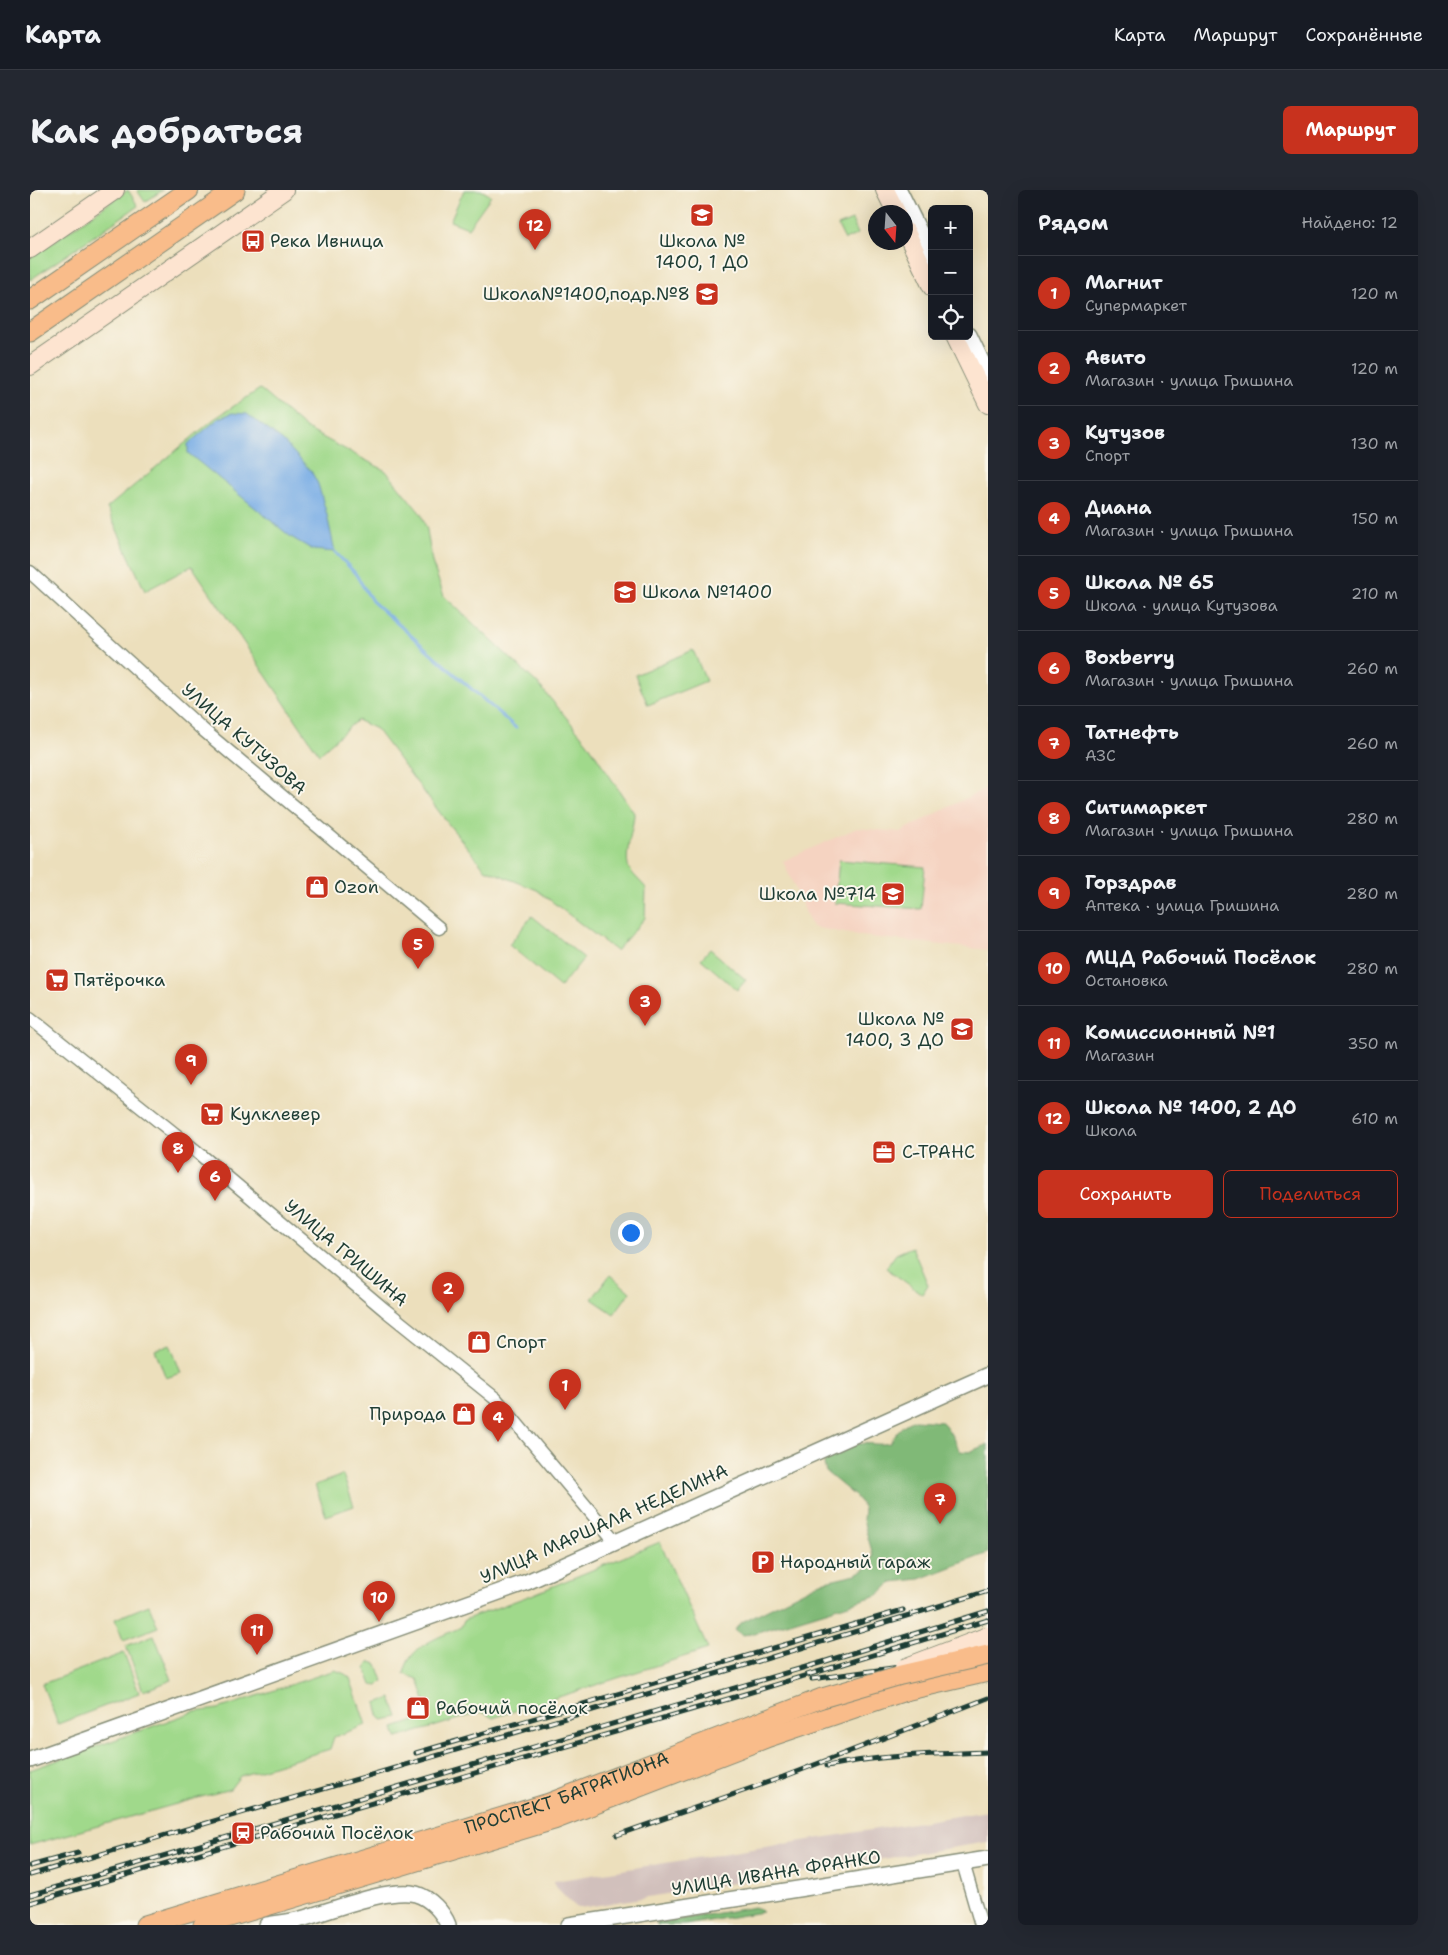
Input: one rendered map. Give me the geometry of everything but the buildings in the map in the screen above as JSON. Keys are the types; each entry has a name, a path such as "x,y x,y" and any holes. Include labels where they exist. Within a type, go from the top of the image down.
{"main road":[{"path":"30,249 115,190"},
{"path":"30,300 189,190"},
{"path":"30,332 235,190"},
{"path":"30,366 284,190"},
{"path":"885,190 892,205"},
{"path":"913,247 928,279"},
{"path":"957,340 988,404"},
{"path":"822,1698 988,1636"},
{"name":"ПРОСПЕКТ БАГРАТИОНА","path":"204,1925 266,1898 549,1802 822,1698 901,1675 988,1655"},
{"name":"ПРОСПЕКТ БАГРАТИОНА","path":"145,1925 266,1898 554,1820 769,1737 905,1692 988,1672"}],"street":[{"path":"899,190 929,250"},
{"path":"971,340 988,374"},
{"name":"УЛИЦА КУТУЗОВА","path":"30,572 202,729 439,928"},
{"name":"УЛИЦА ГРИШИНА","path":"30,1018 203,1157 385,1310 496,1399 615,1541"},
{"name":"УЛИЦА МАРШАЛА НЕДЕЛИНА","path":"30,1760 528,1582 615,1541 988,1375"},
{"name":"УЛИЦА ИВАНА ФРАНКО","path":"569,1925 988,1859"},
{"path":"963,1863 981,1925"},
{"path":"267,1925 299,1919 376,1897 408,1893 418,1894 432,1904 444,1916 448,1925"}],"shaded area":[{"name":"Школа №714","path":"988,787 988,950 861,936 812,927 783,861 857,828 900,832"},
{"path":"988,1811 988,1842 580,1908 577,1908 554,1885 554,1881"}],"green space":[{"path":"128,190 138,206 30,280 30,258"},
{"path":"137,190 163,190 145,202"},
{"path":"464,190 481,190 491,196 468,228 450,221"},
{"path":"852,220 858,234 845,240 838,226"},
{"path":"260,389 307,429 386,471 421,514 427,530 432,562 444,596 538,684 587,742 634,813 627,858 630,870 646,888 645,918 616,951 537,890 485,869 376,729 357,720 319,754 192,566 145,591 107,508 214,419"},
{"path":"693,650 706,681 648,705 635,675"},
{"path":"839,860 925,867 921,909 835,903"},
{"path":"532,916 584,958 560,987 509,945"},
{"path":"710,949 746,980 737,990 701,959"},
{"path":"912,1247 928,1285 922,1294 886,1268 896,1254"},
{"path":"610,1275 630,1292 614,1314 592,1299"},
{"path":"170,1344 181,1373 166,1378 155,1350"},
{"path":"915,1420 942,1422 950,1432 960,1451 969,1452 988,1444 988,1553 920,1579 892,1582 878,1595 751,1634 742,1635 735,1630 740,1623 821,1582 856,1574 864,1570 871,1563 873,1555 863,1520 864,1511 861,1503 826,1472 824,1464 827,1456 854,1445 890,1443 903,1426"},
{"path":"343,1475 354,1506 326,1516 315,1485"},
{"path":"660,1542 708,1649 493,1718 482,1712 397,1738 394,1728 430,1716 418,1679 404,1674 412,1656 425,1644 461,1627 464,1620 534,1594"},
{"path":"149,1605 158,1627 123,1640 115,1619"},
{"path":"154,1635 172,1680 143,1691 126,1646"},
{"path":"124,1653 139,1693 58,1724 42,1684"},
{"path":"371,1662 377,1664 383,1681 378,1686 372,1685 366,1669"},
{"path":"335,1670 350,1678 366,1725 334,1737 330,1749 240,1776 230,1789 30,1845 30,1770 193,1712 218,1709"},
{"path":"391,1698 398,1717 383,1720 380,1718 376,1703"},
{"path":"755,1907 762,1912 685,1925 657,1925 657,1923"}],"water":[{"path":"232,413 247,414 283,441 311,471 318,484 335,552 313,550 291,537 188,453 188,444 218,419"}],"waterway":[{"path":"335,552 355,573 372,601 516,728"}],"railway":[{"path":"30,1875 746,1665 988,1591"},
{"path":"416,1753 903,1610"},
{"path":"30,1895 823,1662 988,1611"},
{"path":"30,1903 735,1697 988,1620"},
{"path":"812,1679 929,1663 988,1660"},
{"path":"617,1835 783,1777 988,1698"},
{"path":"827,1766 887,1757 988,1752"},
{"path":"30,1866 78,1853"}],"place":[{"name":"Школа № 1400, 1 ДО","path":"702,215"},
{"name":"Река Ивница","path":"253,241"},
{"name":"Школа № 1400, 2 ДО","path":"535,250"},
{"name":"Школа№1400,подр.№8","path":"707,294"},
{"name":"Школа №1400","path":"625,592"},
{"name":"Ozon","path":"317,887"},
{"name":"Школа №714","path":"893,894"},
{"name":"Школа № 65","path":"418,969"},
{"name":"Пятёрочка","path":"57,980"},
{"name":"Кутузов","path":"645,1026"},
{"name":"Школа № 1400, 3 ДО","path":"962,1029"},
{"name":"Горздрав","path":"191,1085"},
{"name":"Кулклевер","path":"212,1114"},
{"name":"С-ТРАНС","path":"884,1152"},
{"name":"Ситимаркет","path":"178,1173"},
{"name":"Boxberry","path":"215,1201"},
{"name":"Авито","path":"448,1313"},
{"name":"Спорт","path":"479,1342"},
{"name":"Магнит","path":"565,1410"},
{"name":"Природа","path":"464,1414"},
{"name":"Диана","path":"498,1442"},
{"name":"Татнефть","path":"940,1524"},
{"name":"Народный гараж","path":"763,1562"},
{"name":"МЦД Рабочий Посёлок","path":"379,1622"},
{"name":"Комиссионный №1","path":"257,1655"},
{"name":"Рабочий посёлок","path":"418,1708"},
{"name":"Рабочий Посёлок","path":"243,1833"}]}
